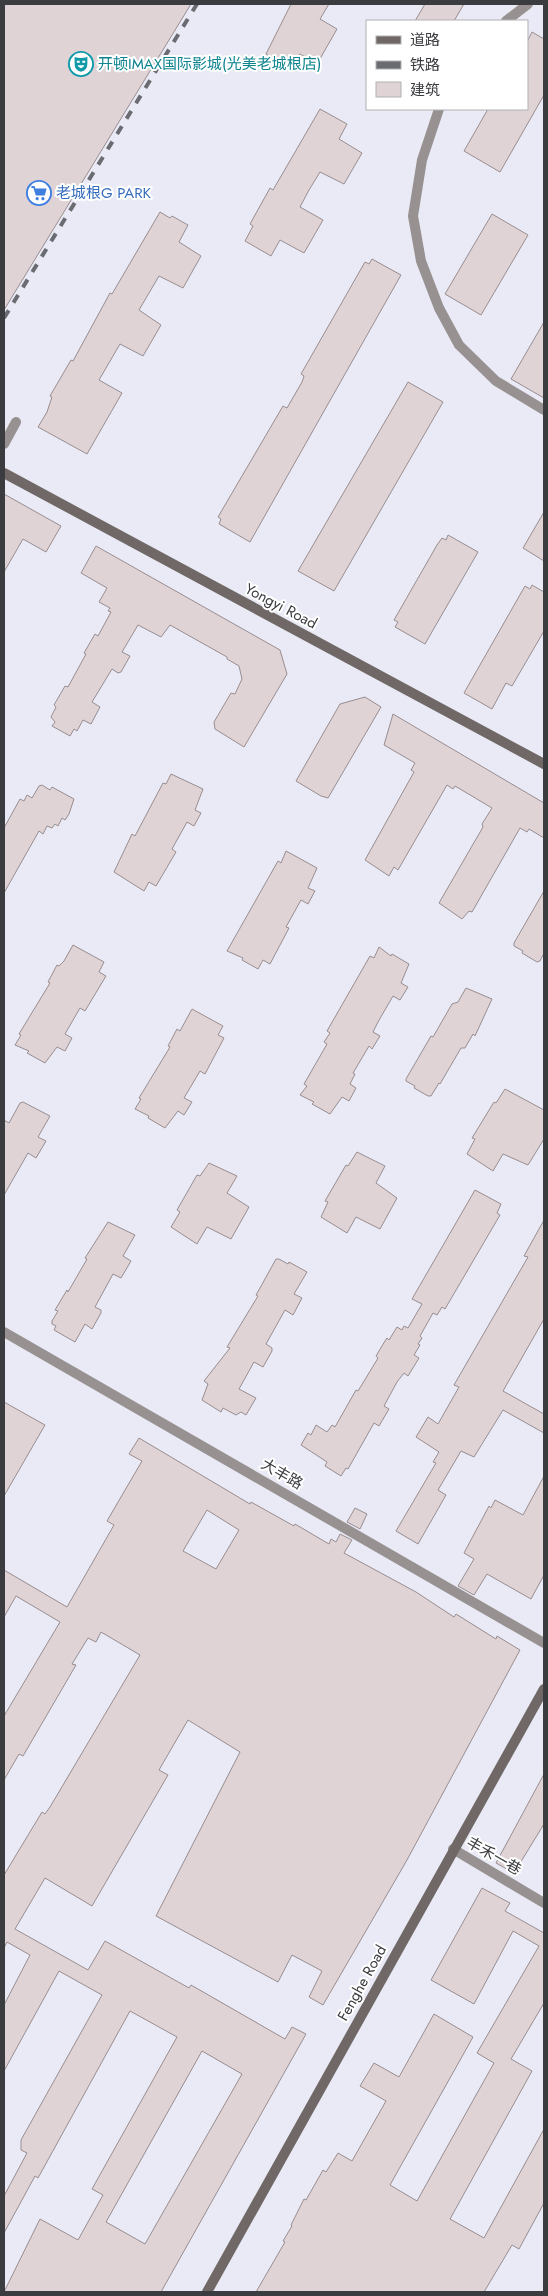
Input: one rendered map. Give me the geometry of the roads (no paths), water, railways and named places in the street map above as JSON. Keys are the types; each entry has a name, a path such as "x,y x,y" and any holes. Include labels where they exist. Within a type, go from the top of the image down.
{"main road":[{"name":"Yongyi Road","path":"4,473 544,764"},
{"name":"Fenghe Road","path":"208,2292 544,1689"}],"street":[{"path":"507,20 528,4"},
{"path":"439,110 422,160 412,216 421,261 439,308 459,344 496,381 544,410"},
{"path":"4,444 16,422"},
{"name":"大丰路","path":"4,1332 544,1643"},
{"name":"丰禾一巷","path":"454,1850 544,1903"}],"railway":[{"path":"4,318 197,4"}],"place":[{"name":"开顿IMAX国际影城(光美老城根店)","path":"81,64"},
{"name":"老城根G PARK","path":"39,193"}]}
